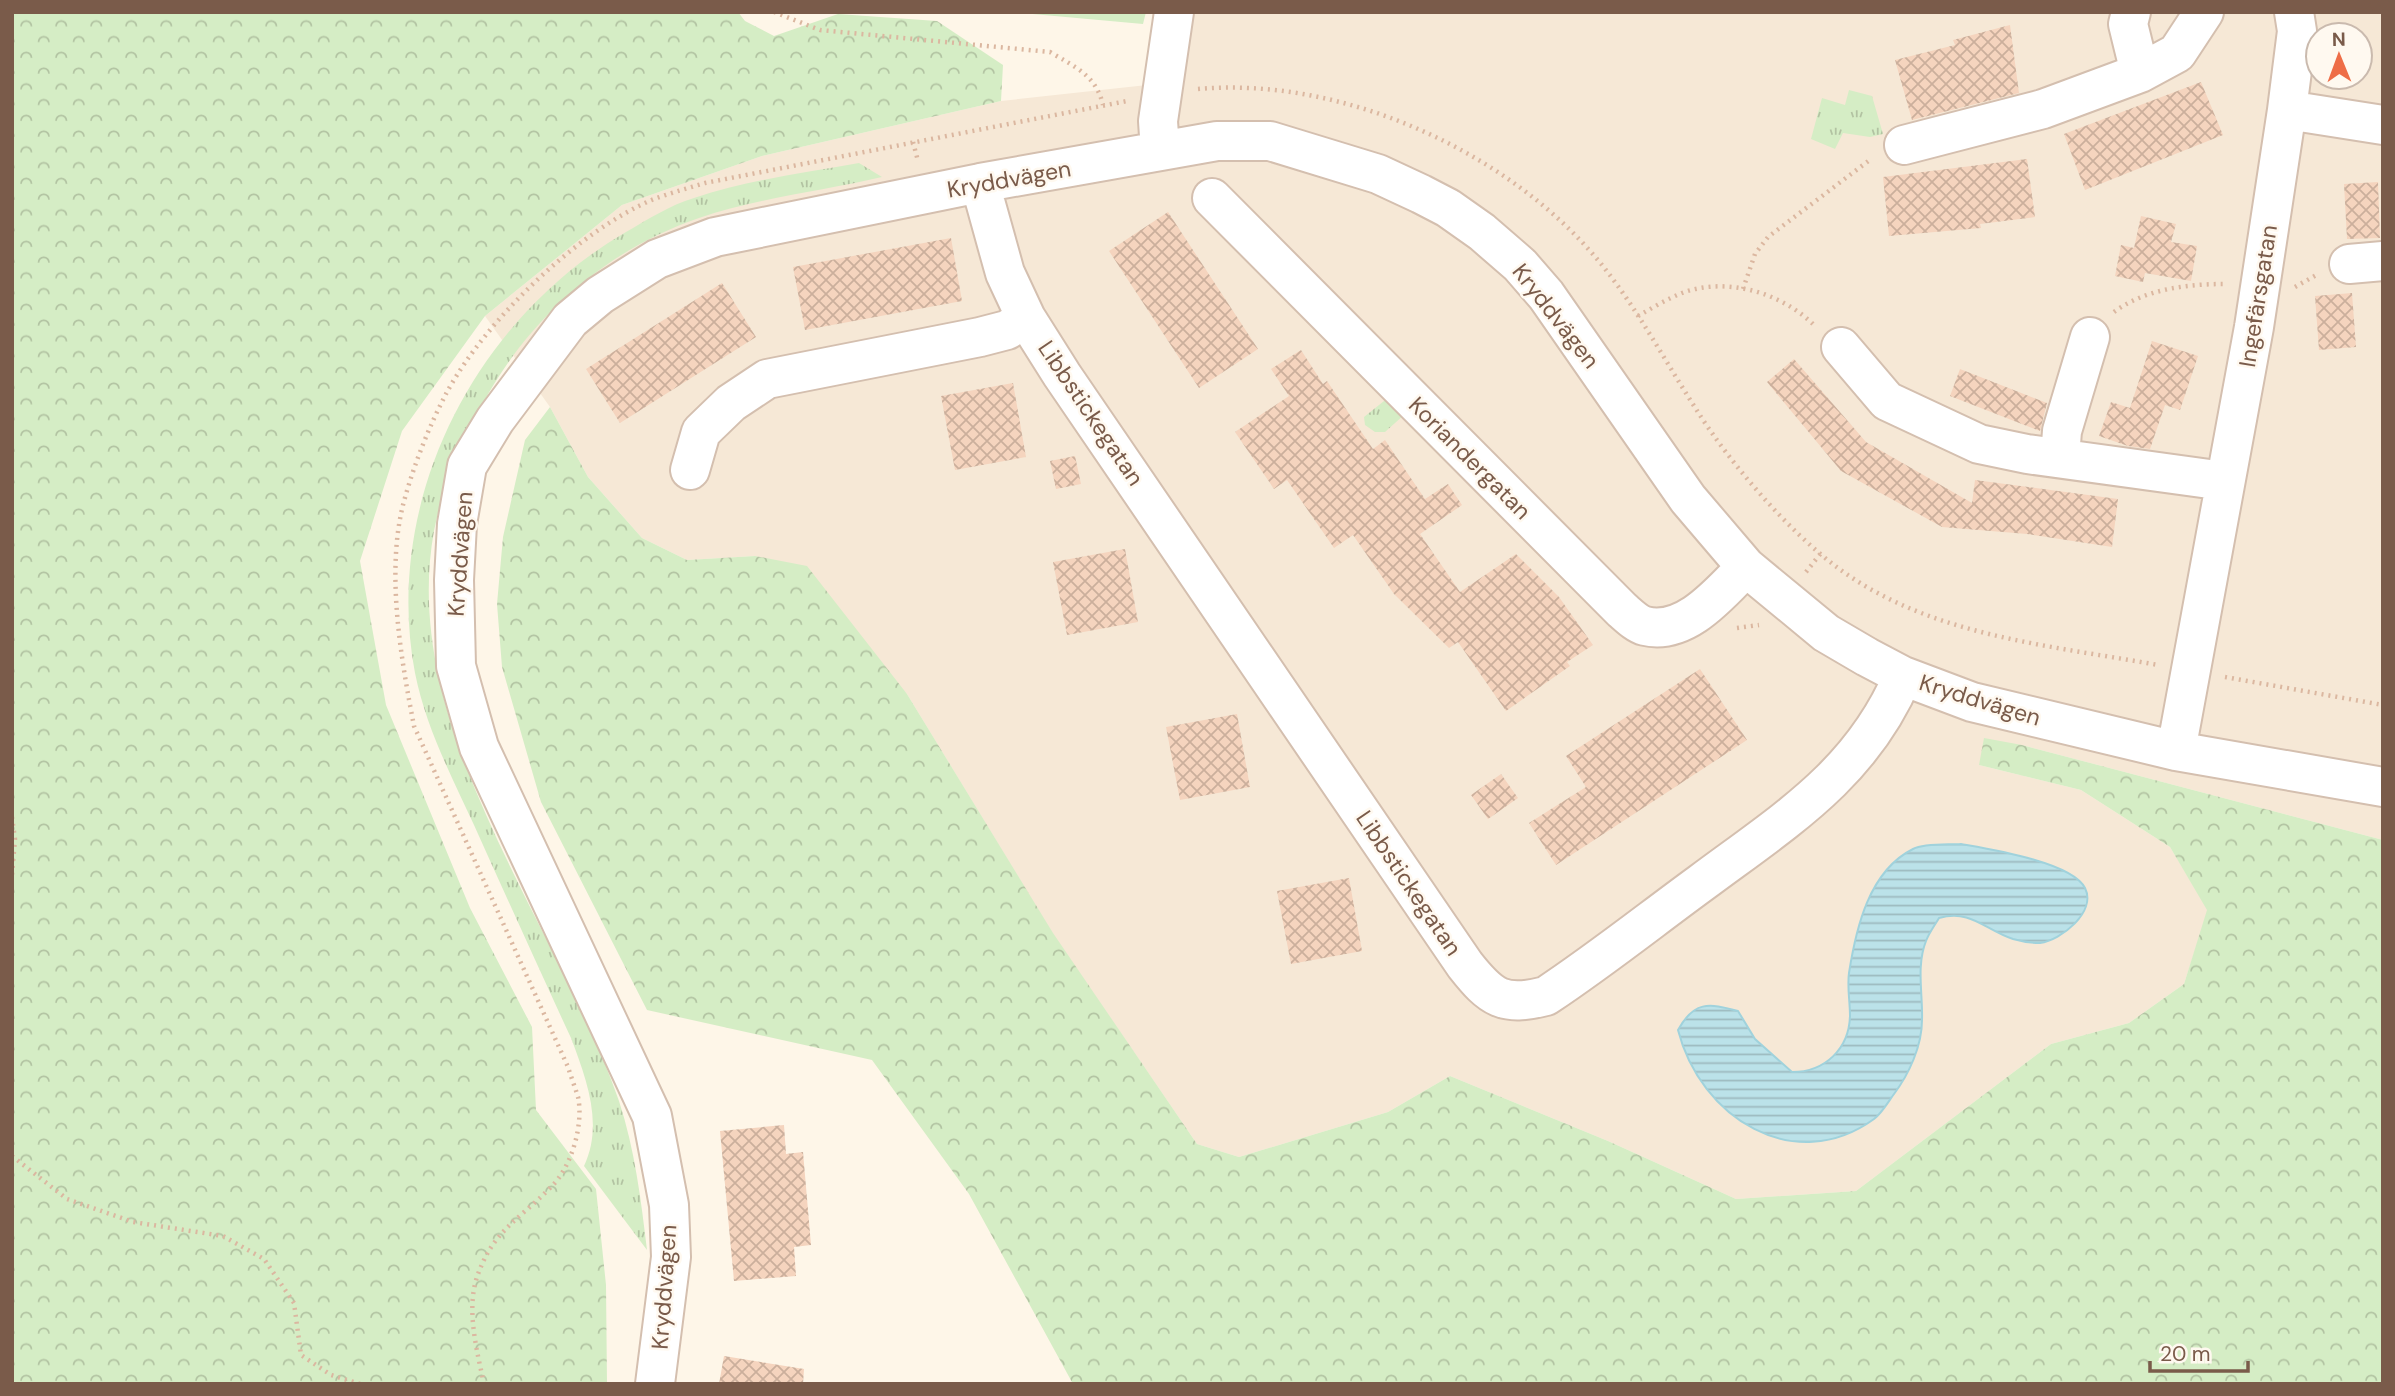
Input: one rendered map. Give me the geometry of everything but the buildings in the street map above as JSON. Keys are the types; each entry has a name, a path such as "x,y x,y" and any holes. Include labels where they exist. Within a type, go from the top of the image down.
{"street":[{"path":"1160,150 1160,96 1174,12"},
{"path":"2131,12 2128,24 2140,73"},
{"path":"1905,145 2043,109 2140,73 2177,53 2204,12"},
{"name":"Ingefärsgatan","path":"2176,751 2260,287 2297,31 2294,12"},
{"path":"2287,110 2383,125"},
{"name":"Kryddvägen","path":"655,1384 671,1257 669,1205 652,1116 479,747 456,666 454,580 457,524 467,466 495,420 570,320 600,295 657,259 715,237 980,183 1217,141 1270,141 1378,174 1448,208 1520,265 1546,295 1688,499 1746,567 1826,633 1903,676 1972,702 2176,751 2383,787"},
{"name":"Libbstickegatan","path":"980,183 1005,273 1026,318 1465,965 1495,996 1509,1002 1546,996 1820,794 1867,740 1892,702 1903,676"},
{"name":"Koriandergatan","path":"1212,198 1622,610 1642,625 1658,628 1679,624 1701,610 1746,567"},
{"name":"Libbstickegatan","path":"690,470 701,432 732,403 768,379 967,340 1007,330 1026,318"},
{"path":"2060,457 2062,430 2090,337"},
{"path":"1841,347 1887,401 1979,444 2027,454 2224,481"}],"path":[{"path":"774,12 820,30 1050,52 1081,70 1099,88 1103,105"},
{"path":"484,1384 476,1348 476,1280 487,1254 508,1224 553,1186 568,1163 578,1126 578,1099 537,997 414,726 402,669 397,597 402,507 425,441 448,390 504,316 551,266 603,227 653,200 705,183 1103,105 1199,89 1247,86 1290,92 1356,108 1412,127 1470,154 1554,215 1601,264 1638,316 1698,412 1779,516 1837,568 1888,599 1939,622 2383,705"},
{"path":"1743,289 1755,254 1768,237 1869,159 1905,145"},
{"path":"2090,337 2105,319 2125,304 2154,292 2198,284 2290,291 2319,273 2366,262"},
{"path":"1638,316 1693,290 1726,286 1774,298 1804,314 1841,347"},
{"path":"12,817 15,839 12,875"},
{"path":"12,1156 66,1199 133,1222 223,1236 264,1259 295,1303 301,1355 331,1375 360,1384"}],"shaded area":[{"path":"1161,12 2383,12 2383,840 2022,745 1979,765 2081,790 2170,847 2208,910 2184,984 2129,1023 2051,1044 1856,1191 1736,1199 1608,1141 1450,1076 1388,1112 1239,1157 1197,1144 1053,934 907,694 755,556 687,560 642,538 588,477 550,407 485,316 622,205 762,156 1001,101 1147,85"}],"green space":[{"path":"12,12 738,12 745,21 774,36 838,14 937,21 1003,65 1001,101 762,156 622,205 485,316 402,431 360,561 386,705 470,908 532,1027 536,1110 596,1189 606,1285 607,1384 12,1384"},
{"path":"1010,12 1146,12 1143,24"},
{"path":"1849,90 1872,96 1883,134 1870,137 1843,133 1835,149 1811,139 1822,98 1845,105"},
{"path":"859,163 882,177 767,200 699,218 662,233 627,252 564,299 536,327 511,358 490,392 454,465 434,531 429,605 439,678 460,751 490,823 592,1033 619,1101 633,1156 647,1250 584,1166 593,1134 593,1118 591,1101 577,1053 432,732 415,673 408,608 413,543 428,480 452,420 485,364 525,313 573,269 626,232 685,201 755,182"},
{"path":"1389,397 1405,414 1385,432 1375,432 1365,425 1364,417"},
{"path":"550,407 588,477 642,538 687,560 755,556 807,566 907,694 1053,933 1197,1144 1239,1157 1388,1112 1450,1076 1608,1141 1736,1199 1856,1191 2051,1044 2129,1023 2184,984 2207,910 2170,847 2081,790 1979,765 1984,738 2022,745 2383,840 2383,1384 1073,1384 969,1194 872,1060 647,1010 541,802 502,667 497,604 503,537 525,440"}],"water":[{"path":"1961,844 2029,858 2064,871 2085,888 2086,906 2082,915 2058,937 2040,943 2013,939 1969,918 1939,918 1926,941 1921,960 1922,1020 1917,1050 1900,1086 1874,1119 1844,1135 1813,1142 1783,1139 1754,1129 1729,1112 1707,1089 1689,1061 1678,1030 1690,1014 1696,1009 1710,1006 1738,1011 1755,1039 1792,1072 1815,1068 1825,1063 1840,1048 1849,1028 1848,978 1852,956 1861,920 1875,886 1885,871 1913,849 1930,845"}]}
